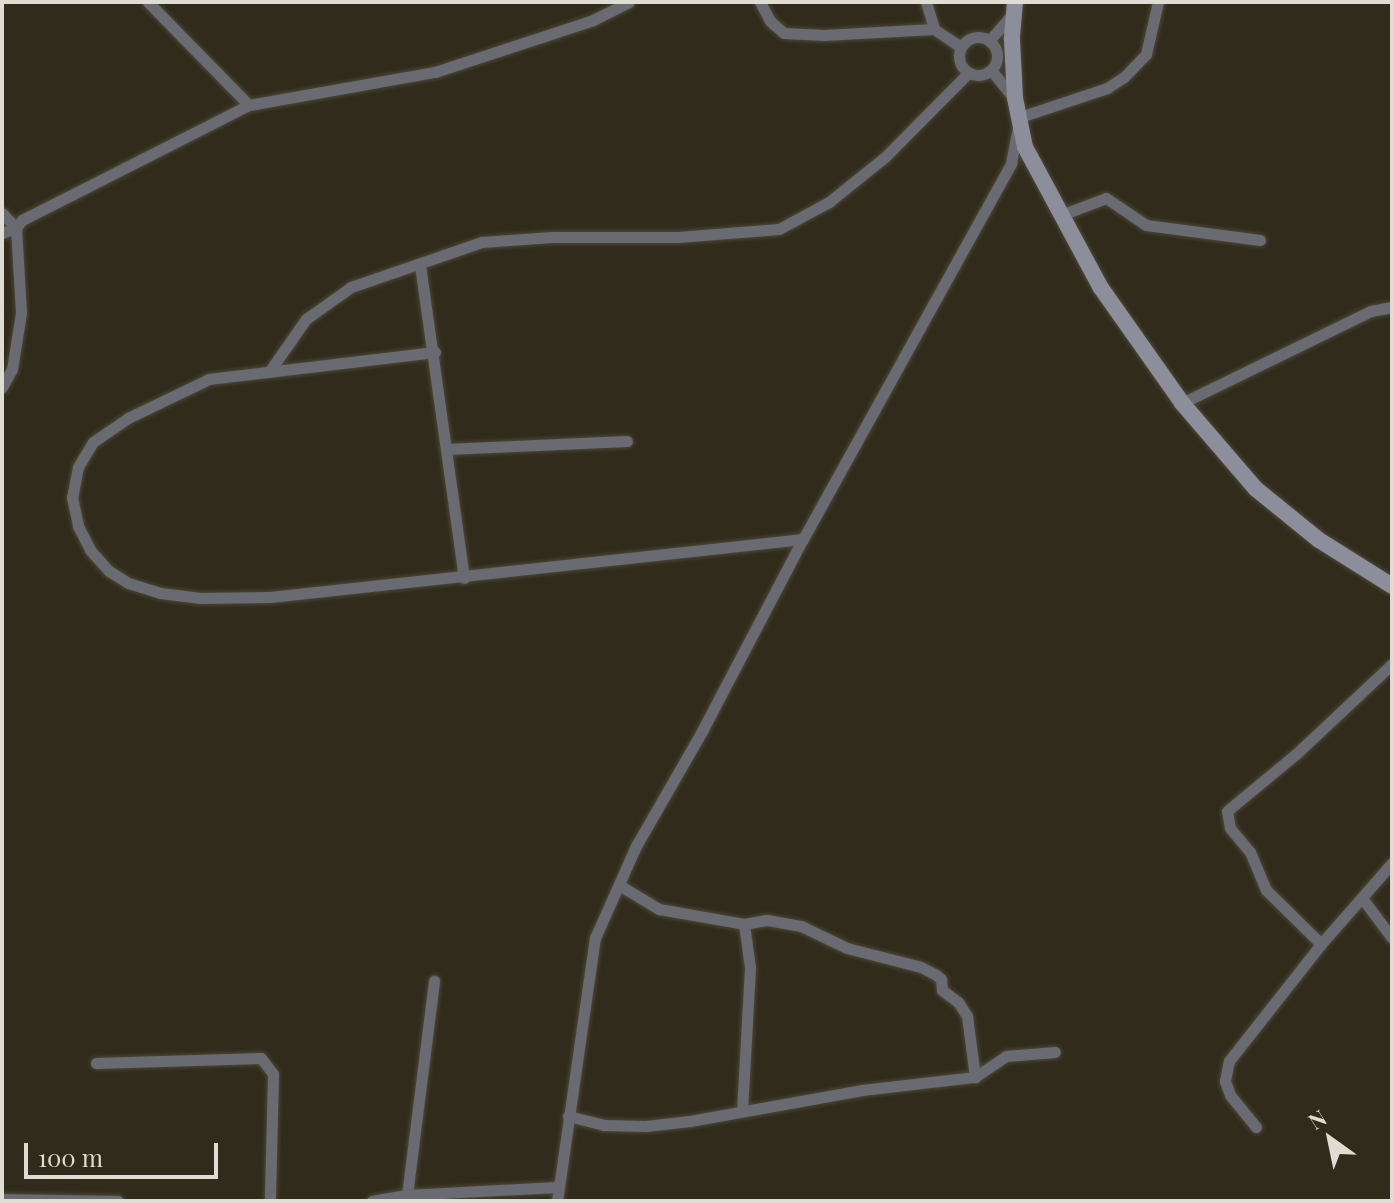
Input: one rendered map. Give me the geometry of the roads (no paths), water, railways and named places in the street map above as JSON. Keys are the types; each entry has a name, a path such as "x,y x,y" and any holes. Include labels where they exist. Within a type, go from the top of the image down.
{"street":[{"path":"148,2 249,105"},
{"path":"2,233 249,105 435,72 593,20 629,2"},
{"path":"760,2 770,21 784,33 824,35 934,29 961,47"},
{"path":"926,2 934,29"},
{"path":"1020,117 1107,88 1124,77 1146,54 1158,2"},
{"path":"989,41 1015,7"},
{"path":"1015,7 1015,98 1025,147 1101,288 1182,403 1256,489 1319,540 1390,581"},
{"path":"961,47 974,38 989,41 996,52 991,70"},
{"path":"961,47 961,66 968,73 980,75 991,70"},
{"path":"991,70 1015,98"},
{"path":"269,372 306,319 351,287 482,242 552,237 678,237 779,229 829,202 886,156 968,73"},
{"path":"557,1201 595,938 636,846 702,731 803,539 1011,163 1020,117"},
{"path":"1061,215 1106,198 1146,225 1260,240"},
{"path":"2,213 16,228 19,246 19,344 12,369 2,387"},
{"path":"420,265 435,352 464,578"},
{"path":"1182,403 1371,311 1392,307"},
{"path":"435,352 209,379 128,418 93,442 78,467 72,497 78,526 90,550 109,571 128,583 199,598 270,597 803,539"},
{"path":"446,449 627,441"},
{"path":"1321,944 1266,890 1250,852 1230,828 1227,811 1296,754 1392,664"},
{"path":"1256,1127 1230,1095 1225,1069 1321,944 1392,863"},
{"path":"619,885 659,909 744,924 767,920 801,926 847,948 921,967 936,975 941,979 942,990 958,1002 967,1016 975,1077"},
{"path":"1362,898 1392,938"},
{"path":"742,1111 750,968 744,924"},
{"path":"407,1195 434,981"},
{"path":"568,1116 603,1125 646,1126 862,1090 975,1077 1006,1056 1055,1052"},
{"path":"96,1063 261,1058 273,1074 268,1200"},
{"path":"372,1201 407,1195 557,1187"},
{"path":"2,1199 118,1201"}]}
